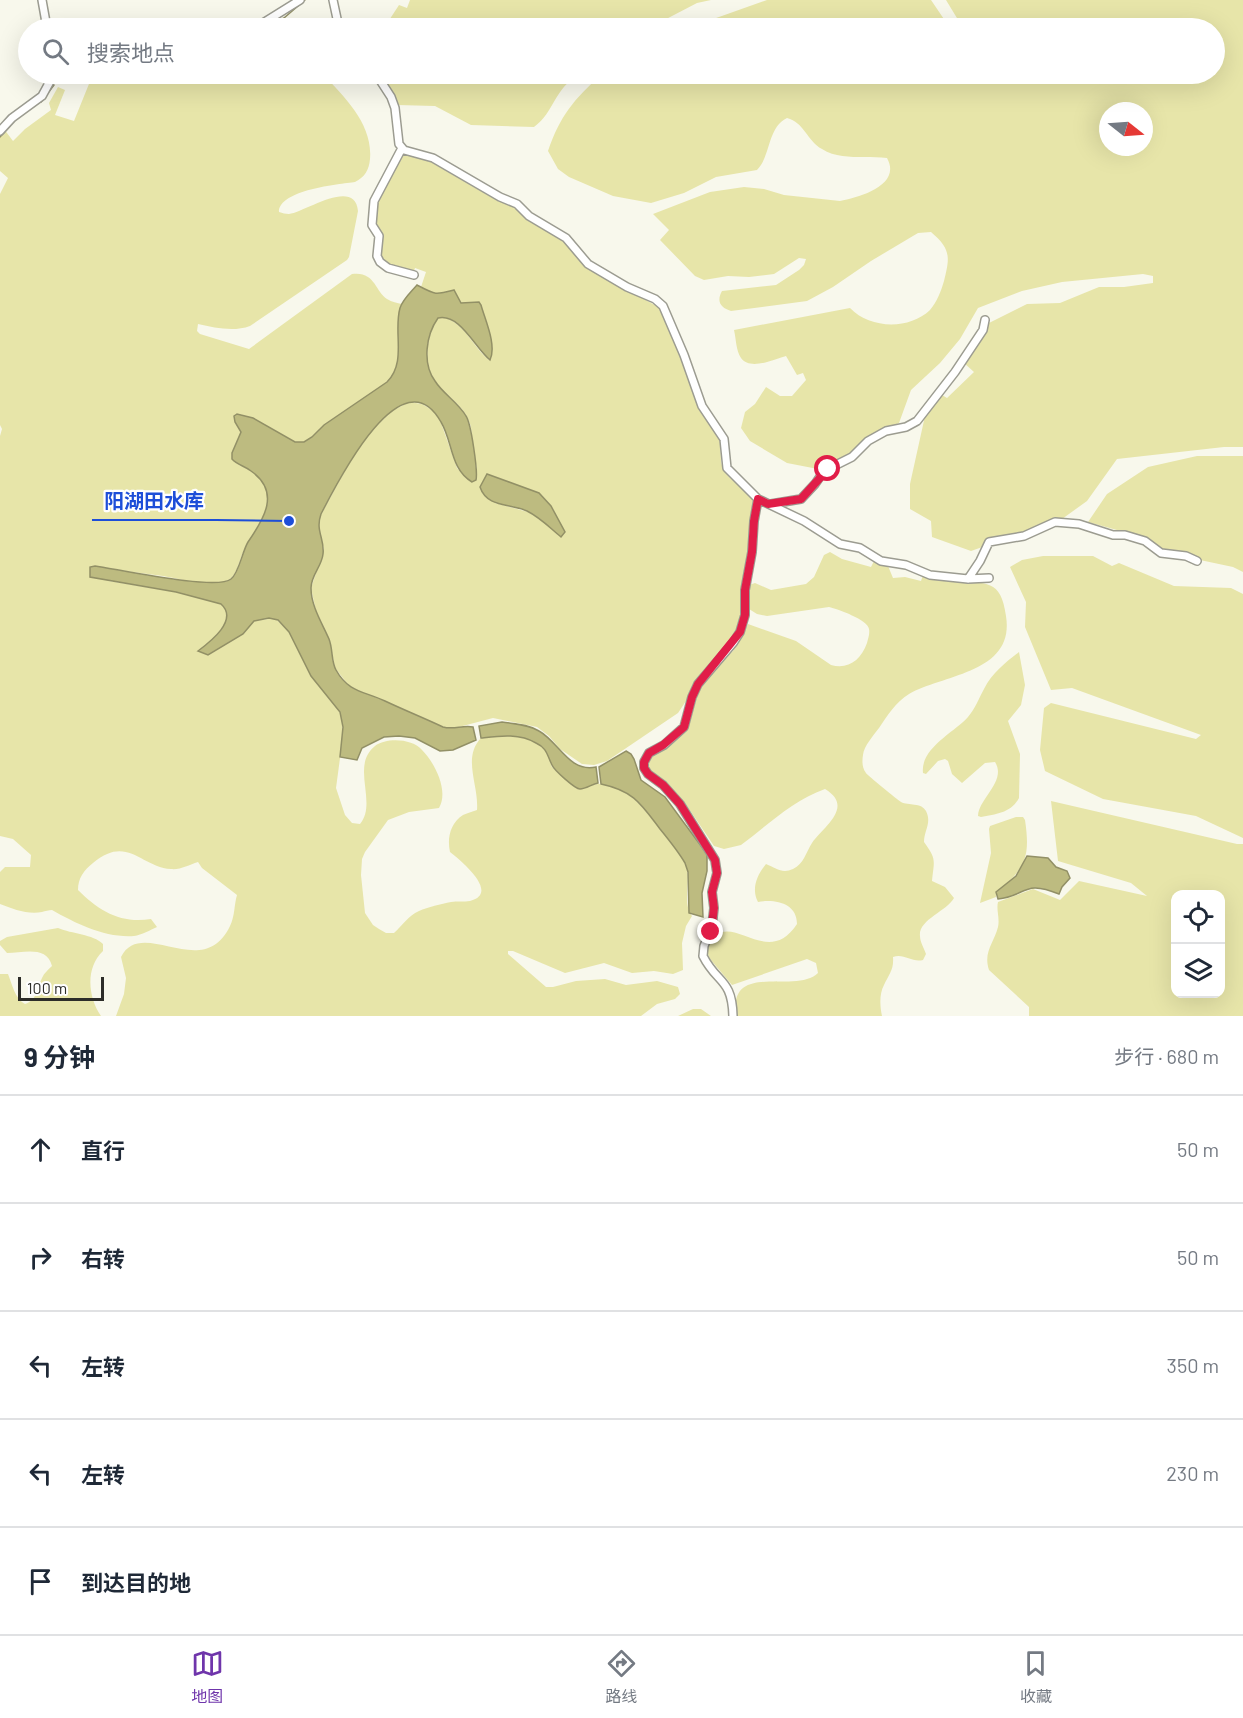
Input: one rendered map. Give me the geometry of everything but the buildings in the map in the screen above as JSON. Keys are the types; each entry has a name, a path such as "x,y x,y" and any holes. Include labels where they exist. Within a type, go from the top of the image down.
{"street":[{"path":"42,0 45,18"},
{"path":"271,18 300,0"},
{"path":"333,0 337,18"},
{"path":"0,131 12,118 42,96 49,84"},
{"path":"383,84 395,108 399,144 402,148 433,158 500,197 517,204 529,216 566,238 588,264 627,287 660,302 674,328 702,406 723,439 727,468 758,499 800,518 840,544 860,548 881,561 906,565 930,575 968,579 989,578"},
{"path":"402,148 375,199 372,225 378,234 377,256 380,262 388,268 414,275"},
{"path":"768,504 801,499 824,471 852,457 868,441 886,431 906,427 917,421 955,372 983,330 985,320"},
{"path":"733,1016 733,1000 728,987 703,956 704,946 712,926 714,908 712,892 717,873 715,860 680,804 663,785 648,774 644,768 644,762 649,753 663,745 684,727 698,684 740,632 745,615 745,590 758,499"},
{"path":"968,579 989,542 1024,536 1055,522 1079,524 1113,535 1125,535 1145,542 1161,553 1186,556 1197,561"}],"shaded area":[{"path":"410,0 711,0 697,3 668,18 391,18 399,5 407,8"},
{"path":"767,0 931,0 943,18 716,18"},
{"path":"946,0 1243,0 1243,447 1224,447 1117,459 1087,501 1062,519 971,551 932,537 931,521 910,509 910,484 925,416 942,395 947,398 974,372 964,363 989,323 1027,304 1060,303 1099,287 1124,287 1153,283 1153,276 1143,274 1062,282 1022,291 978,308 960,339 940,363 911,390 899,423 872,435 847,458 823,470 787,463 750,441 741,428 745,412 755,404 766,387 780,396 792,396 806,380 803,373 797,375 786,356 763,363 745,362 738,352 734,330 850,308 858,315 879,323 901,324 921,317 935,304 944,281 948,259 942,243 931,232 918,233 807,301 731,311 720,304 719,298 722,291 776,285 799,270 806,259 799,258 774,274 749,277 728,276 704,280 695,276 660,240 669,230 653,214 710,192 744,187 764,189 784,195 840,201 868,193 884,182 889,176 890,167 887,158 829,153 817,146 798,123 787,118 776,128 765,157 757,170 716,177 684,193 651,203 613,196 569,177 558,169 548,151 569,109 591,84 1225,84 1225,18 957,18"},
{"path":"89,84 332,84 356,112 370,146 370,159 364,175 355,182 299,193 282,204 279,212 289,214 339,196 355,201 358,211 347,260 250,326 231,329 198,324 197,331 200,334 249,349 352,274 360,274 370,278 387,299 402,304 398,324 397,365 393,374 387,382 324,425 304,442 289,440 253,418 235,422 241,432 235,447 239,465 251,471 264,485 268,506 230,579 212,584 95,566 109,581 176,592 221,604 226,610 225,623 216,636 199,651 243,634 254,621 275,618 289,632 311,675 337,706 342,718 343,736 336,788 345,815 352,823 360,824 365,815 365,764 368,754 375,746 386,741 400,740 413,743 427,756 436,770 441,786 442,801 439,808 409,812 388,820 362,859 361,875 365,913 373,925 386,933 394,933 408,918 419,911 451,902 470,901 478,897 481,891 475,876 450,852 449,842 450,832 455,822 463,815 477,810 472,763 475,746 481,738 517,736 535,741 548,753 552,767 584,788 597,784 608,784 629,795 647,812 686,866 687,899 692,916 686,926 682,943 683,970 673,974 654,971 632,973 604,963 565,973 513,951 508,951 508,954 546,987 576,981 605,979 626,985 657,981 678,987 680,994 675,999 657,1004 641,1016 116,1016 124,994 126,978 121,957 131,946 143,943 189,950 205,949 218,942 230,926 237,895 202,868 198,862 171,869 160,867 134,854 115,851 87,868 80,878 78,890 102,910 120,918 151,919 157,927 143,934 112,935 81,925 52,910 37,913 26,912 0,904 0,872 5,867 30,867 31,855 13,839 0,836 0,436 2,429 0,425 0,194 8,178 0,171 0,133 4,129 13,141 51,110 49,103 58,87 65,90 55,115 74,121"},
{"path":"388,84 566,84 546,115 534,127 471,125 435,106 398,105"},
{"path":"402,153 431,162 498,201 515,207 527,220 564,241 586,267 660,308 699,407 720,440 723,470 753,498 744,606 739,629 732,642 696,686 678,713 607,761 594,765 582,764 560,749 537,727 493,718 455,728 443,727 380,699 359,693 349,686 335,668 330,642 316,611 311,588 324,549 318,520 358,447 392,411 409,402 422,404 432,410 440,420 457,468 470,481 477,470 470,422 462,409 437,384 429,369 428,342 438,318 443,317 458,325 489,360 479,302 461,303 454,290 437,294 426,290 421,287 426,272 415,268 413,274 387,266 380,257 381,232 374,218 376,208","holes":["496,477 540,495 547,501 558,521 561,537 546,522 528,512 495,503"]},
{"path":"417,285 436,293 454,290 461,303 479,302 481,305 491,340 490,360 460,326 446,318 438,318 431,332 427,349 428,366 435,381 459,406 468,420 475,458 476,480 472,482 460,470 441,422 425,405 408,403 390,413 372,431 355,454 321,514 319,525 323,554 311,583 311,595 330,643 334,666 346,683 443,727 473,727 476,740 453,750 440,751 415,738 384,737 362,748 357,760 340,757 343,727 340,712 311,676 289,632 278,620 269,618 254,621 243,634 208,655 198,651 225,624 226,610 221,604 176,592 90,577 90,567 188,581 222,582 231,579 267,506 265,488 260,479 232,459 232,453 241,432 234,416 237,414 253,418 295,442 304,442 312,437 324,425 387,382 393,374 398,356 400,308"},
{"path":"1197,456 1243,456 1243,572 1233,567 1167,553 1142,537 1088,522 1107,494 1148,467"},
{"path":"487,474 539,493 551,506 565,532 561,537 527,511 493,502 483,494 480,487"},
{"path":"830,552 842,559 871,567 874,561 888,566 893,578 905,577 921,581 923,575 990,585 996,589 1004,604 1006,635 1000,649 989,660 974,669 924,687 904,697 872,738 863,755 863,767 868,775 901,802 921,806 926,811 928,823 924,842 934,860 932,881 945,887 954,898 923,925 920,936 926,954 923,960 893,957 892,969 881,992 882,1016 736,1016 736,999 742,989 766,982 808,979 818,973 816,963 807,959 732,985 710,959 706,949 715,936 725,932 772,942 785,937 797,924 793,911 784,904 771,901 758,902 755,892 756,882 766,864 786,871 800,864 812,843 834,817 837,803 834,796 825,789 791,806 741,845 724,849 714,846 685,803 650,771 648,764 655,752 685,730 690,721 699,689 710,672 733,651 748,624 796,641 831,665 848,665 857,659 867,643 869,631 864,622 852,615 829,607 767,616 749,609 749,585 755,583 771,590 806,584 814,577 824,555"},
{"path":"1043,556 1093,556 1112,566 1119,563 1174,586 1231,588 1243,594 1243,838 1196,816 1103,799 1045,771 1040,750 1044,708 1051,703 1196,739 1201,735 1072,688 1051,690 1025,627 1026,602 1010,567 1022,560"},
{"path":"1019,652 1025,685 1021,705 1008,721 1020,754 1019,798 1007,810 981,817 978,816 980,809 998,776 995,762 985,763 962,783 952,774 948,761 945,759 938,761 926,774 923,773 924,764 932,748 970,714 995,673"},
{"path":"502,722 535,729 546,736 571,761 587,768 596,767 598,783 582,789 577,788 554,767 540,745 529,740 509,736 481,738 479,726"},
{"path":"626,751 634,759 641,780 665,797 707,854 707,871 702,893 703,917 689,913 688,872 685,863 647,812 636,800 621,790 601,784 599,767"},
{"path":"1051,801 1243,844 1243,1016 1029,1016 1029,1007 989,970 987,958 998,924 998,902 1033,889 1060,900 1079,881 1147,896 1131,883 1058,861"},
{"path":"1016,817 1023,817 1025,820 1027,845 1023,862 1019,870 996,894 996,897 980,903 991,853 990,826"},
{"path":"1027,856 1048,858 1056,867 1067,871 1070,878 1059,894 1032,888 998,899 996,892 1016,876"},
{"path":"58,928 94,938 103,944 103,951 93,966 90,983 93,1000 101,1016 0,1016 0,974 8,974 16,995 25,1004 34,997 43,976 52,966 49,959 40,953 7,953 0,945 0,941 7,937"},
{"path":"693,1009 701,1009 711,1016 678,1016"}],"waterway":[{"path":"284,18 305,0"},
{"path":"41,102 54,85"},
{"path":"0,137 10,126"}],"place":[{"name":"阳湖田水库","path":"289,521"}],"route":[{"path":"711,932 714,908 712,892 717,873 715,860 680,804 663,785 648,774 644,768 644,762 649,753 663,745 684,727 698,684 740,632 746,609 745,590 758,499 768,504 801,499 828,469"}]}
